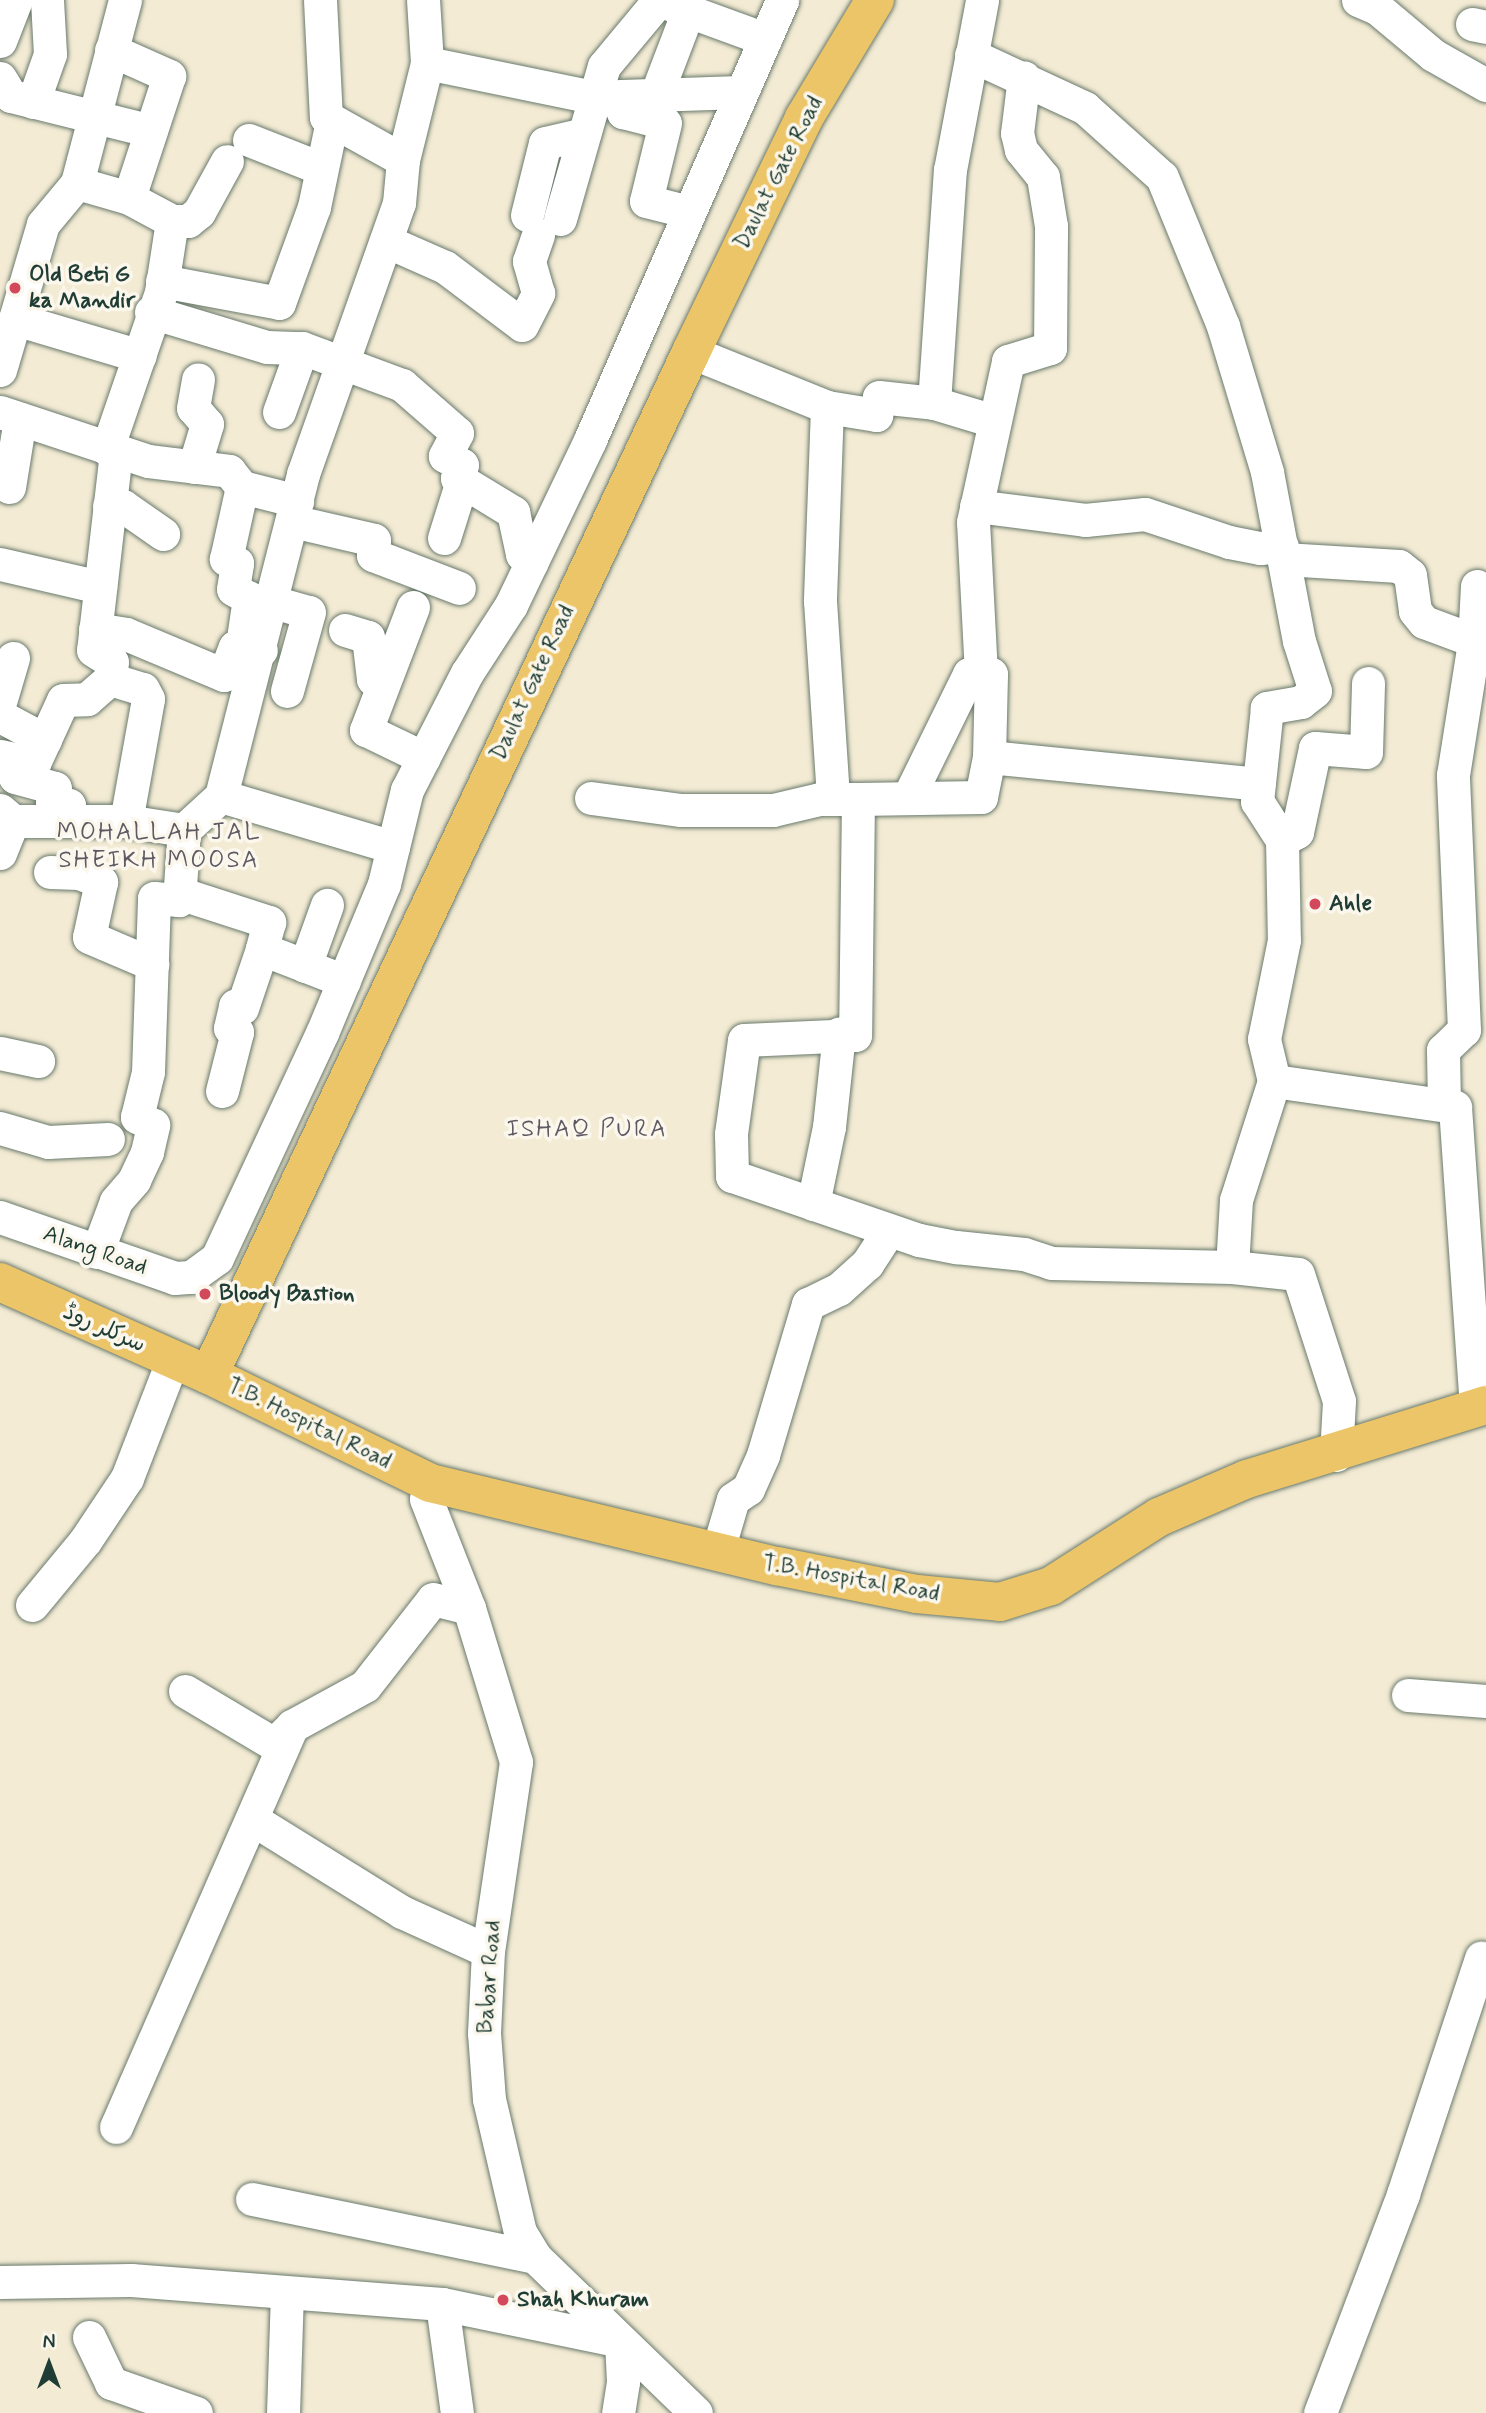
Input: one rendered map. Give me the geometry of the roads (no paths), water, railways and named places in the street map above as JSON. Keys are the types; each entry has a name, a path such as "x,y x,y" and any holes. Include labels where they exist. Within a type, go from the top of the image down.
{"main road":[{"name":"Daulat Gate Road","path":"209,1376 691,352 804,118 875,0"},
{"name":"سرکلر روڈ","path":"0,1282 209,1376"},
{"name":"T.B. Hospital Road","path":"209,1376 430,1483 717,1553 917,1594 1000,1602 1051,1586 1159,1517 1247,1479 1336,1455 1481,1407"}],"street":[{"path":"0,41 16,0"},
{"path":"9,98 50,54 47,0"},
{"path":"0,370 10,315 43,224 77,183 125,0"},
{"path":"320,0 326,117 402,160"},
{"path":"97,1252 116,1201 134,1180 147,1152 152,1125 137,1117 148,1072 154,898 179,900 184,831 221,796 251,649 273,602 294,511 399,203 402,160 427,63 423,0"},
{"path":"262,949 344,981 384,884 407,790 531,563 782,0"},
{"path":"934,403 950,170 982,0"},
{"path":"1358,0 1377,8 1433,55 1486,85"},
{"path":"666,3 765,39"},
{"path":"656,95 666,3"},
{"path":"386,241 445,267 522,325 538,293 528,261 542,223 584,134 605,97 604,66 666,3"},
{"path":"111,50 169,76 129,198"},
{"path":"971,55 1024,77 1085,108 1162,177 1223,326 1267,472 1299,641 1315,691 1301,702 1267,708 1257,801 1282,841 1284,940 1264,1039 1274,1081 1236,1200 1231,1267"},
{"path":"427,63 605,97 740,92"},
{"path":"981,674 973,522 976,506 1007,361 1050,348 1051,226 1043,177 1021,150 1017,133 1024,77"},
{"path":"605,97 624,112 665,123 646,201 689,212"},
{"path":"9,98 93,115 151,131"},
{"path":"162,281 279,303 314,207 320,168 332,121"},
{"path":"77,183 129,198 172,221 188,221 199,212 238,150 320,168"},
{"path":"152,964 89,937 101,882 63,873 73,821 69,806 52,803 55,788 15,777 9,758 34,763 64,700 87,699 110,679 112,662 93,650 109,506 111,450 162,281 172,221"},
{"path":"151,312 267,347 302,348 346,362 402,385 457,433 445,456 462,465 457,478 513,512 522,554 531,563"},
{"path":"10,315 140,356"},
{"path":"279,412 302,348"},
{"path":"691,352 827,407 876,415 879,397 934,403 995,421"},
{"path":"194,467 207,424 192,408 198,379"},
{"path":"827,407 820,600 846,799 855,1035 744,1040 731,1134 732,1176 919,1240 1024,1254 1051,1263 1231,1267 1298,1274 1339,1401 1336,1455"},
{"path":"9,487 10,416 111,450 194,467 229,471 242,487 294,511 374,540 373,555 459,588"},
{"path":"444,538 462,481"},
{"path":"242,487 226,559 237,563 233,589 249,598 251,649"},
{"path":"109,506 123,506 163,534"},
{"path":"976,506 1085,520 1145,514 1229,542 1283,552 1399,566 1410,575 1415,611 1424,622 1480,644"},
{"path":"0,565 100,587"},
{"path":"1444,1104 1443,1050 1464,1030 1453,775 1480,644 1477,586"},
{"path":"273,602 309,612 288,691"},
{"path":"413,607 366,730 424,758"},
{"path":"95,629 126,634 223,675 235,647 251,649"},
{"path":"345,630 368,637 373,679 384,682"},
{"path":"0,702 13,658"},
{"path":"591,798 681,810 773,810 846,799 981,797 989,757 991,674 969,674 908,798"},
{"path":"110,679 143,689 148,699 126,821"},
{"path":"1282,841 1297,832 1315,748 1366,752 1368,683"},
{"path":"0,716 45,740"},
{"path":"989,757 1259,784"},
{"path":"221,796 393,847"},
{"path":"0,853 6,815 73,821 126,821 184,831"},
{"path":"179,893 270,922 242,1008 235,1006 230,1028 237,1032 222,1091"},
{"path":"305,966 327,905"},
{"name":"Alang Road","path":"0,1217 175,1278 191,1277 217,1258 344,981"},
{"path":"813,1204 829,1127 839,1034"},
{"path":"0,1053 38,1061"},
{"path":"1274,1081 1455,1107 1481,1407"},
{"path":"0,1128 48,1142 108,1139"},
{"path":"717,1553 733,1499 748,1489 763,1455 808,1304 839,1289 867,1264 889,1230"},
{"path":"32,1605 86,1541 127,1478 173,1359"},
{"name":"Babar Road","path":"430,1483 426,1499 469,1608 516,1762 488,1951 484,2033 489,2099 520,2232 535,2257 696,2413"},
{"path":"185,1692 274,1744 292,1726 365,1686 433,1599 469,1608"},
{"path":"1408,1695 1486,1701"},
{"path":"116,2127 292,1726"},
{"path":"252,1819 402,1912 488,1951"},
{"path":"1320,2413 1403,2194 1481,1958"},
{"path":"252,2199 535,2257"},
{"path":"0,2282 131,2280 442,2304 621,2341 624,2382 618,2413"},
{"path":"283,2413 286,2294"},
{"path":"442,2304 457,2413"},
{"path":"89,2337 111,2383 197,2413"}],"place":[{"name":"Old Beti G ka Mandir","path":"15,288"},
{"name":"Ahle","path":"1315,904"},
{"name":"Bloody Bastion","path":"205,1294"},
{"name":"Shah Khuram","path":"503,2300"}],"district":[{"name":"MOHALLAH JAL SHEIKH MOOSA","path":"159,847"},
{"name":"ISHAQ PURA","path":"587,1130"}]}
